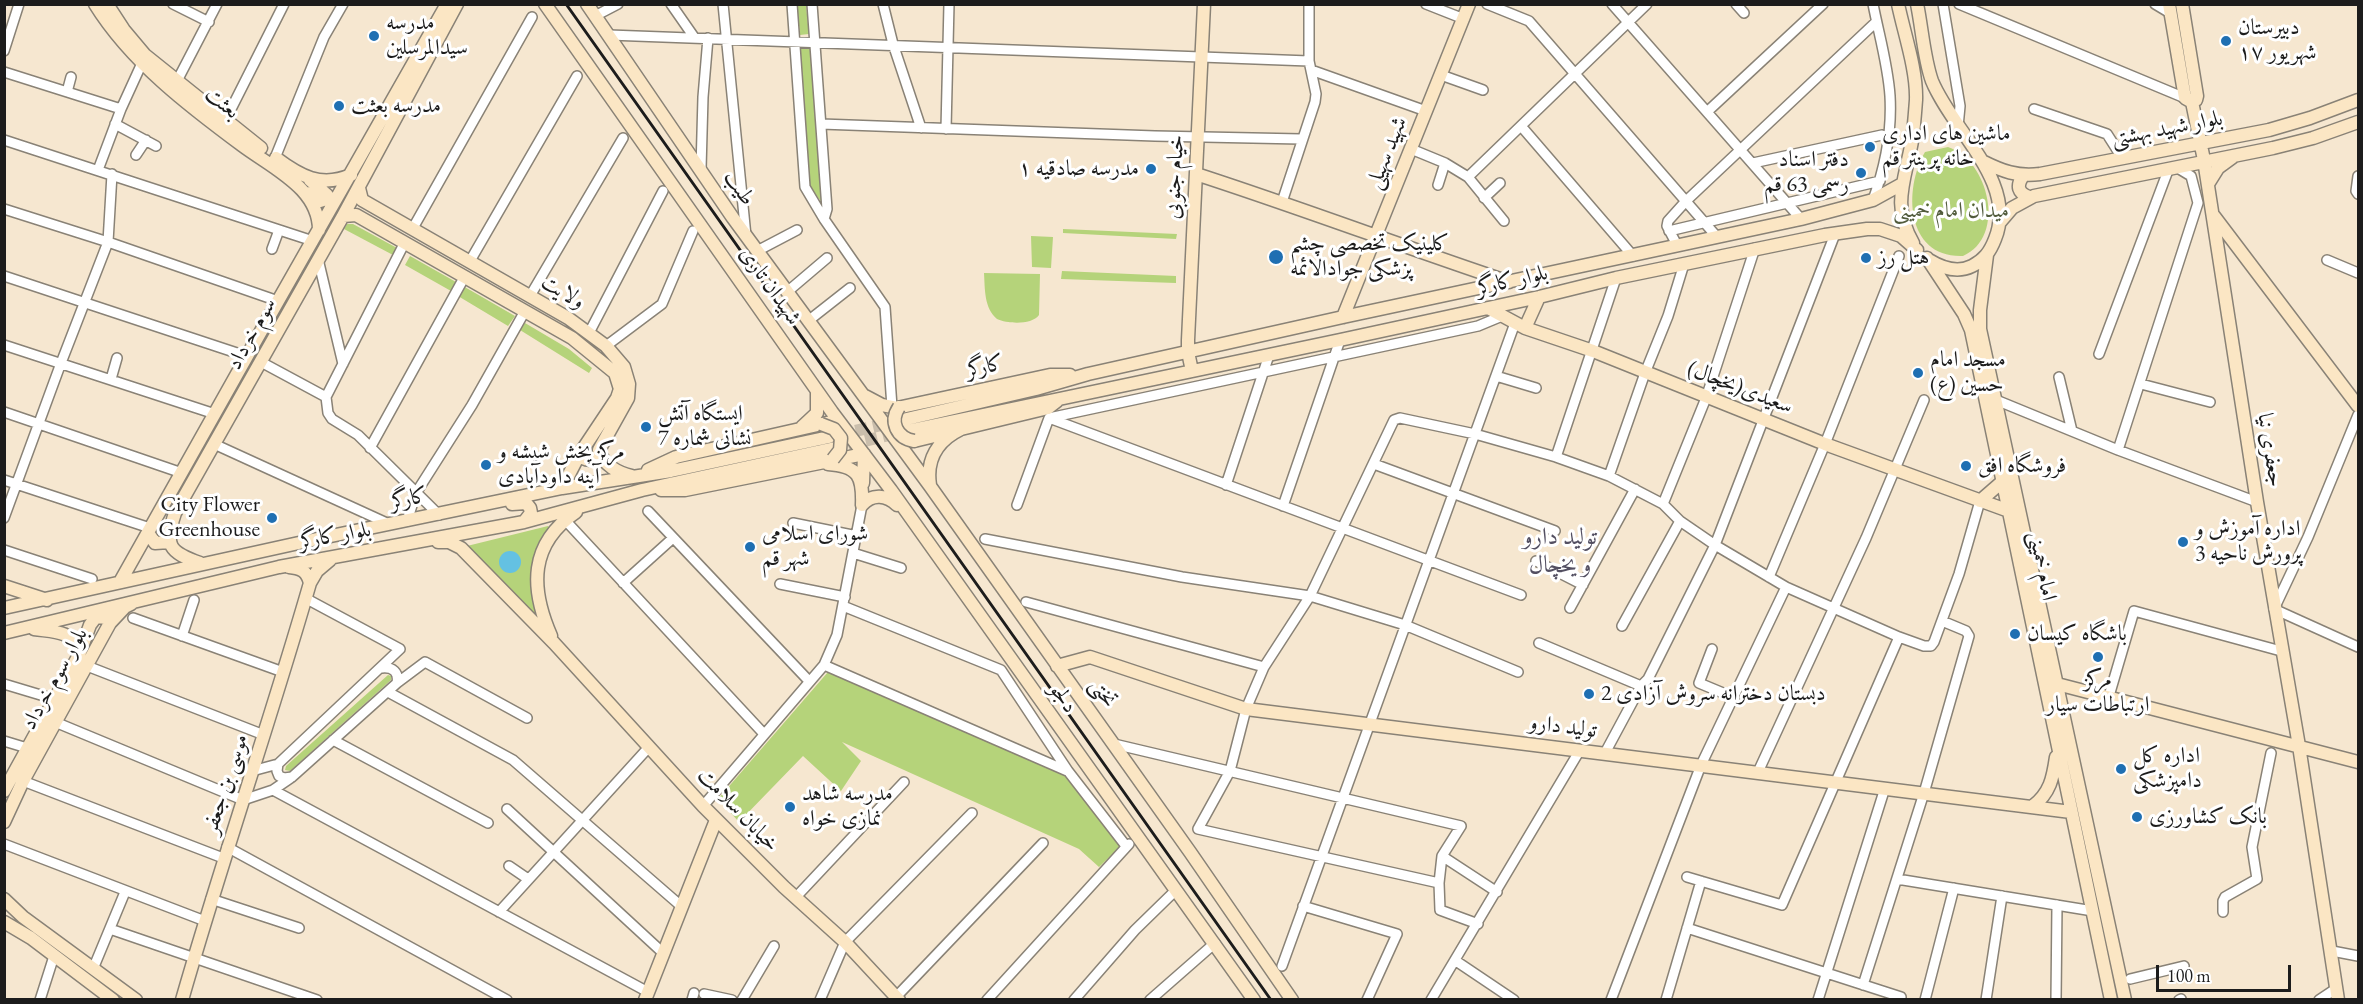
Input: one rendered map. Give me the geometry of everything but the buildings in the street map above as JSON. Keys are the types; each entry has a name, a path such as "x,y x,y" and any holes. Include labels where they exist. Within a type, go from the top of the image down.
{"street":[{"name":"بعثت","path":"95,4 121,42 142,63 204,116 304,184 329,182 351,175"},
{"name":"بعثت","path":"107,4 124,30 145,55 225,121 275,158 304,184 319,220 316,236"},
{"path":"173,4 208,22"},
{"path":"177,81 217,4"},
{"path":"225,121 284,4"},
{"path":"275,158 324,37 343,4"},
{"path":"360,194 391,113 390,94 439,4"},
{"path":"351,175 391,113 420,61 447,4"},
{"path":"420,61 457,4"},
{"path":"391,113 409,102 463,4"},
{"name":"شهیدان تاری","path":"545,4 838,420"},
{"name":"طیب","path":"587,4 746,236 876,413"},
{"path":"595,16 618,4"},
{"path":"671,4 694,38"},
{"path":"723,4 746,236"},
{"path":"792,4 806,187 824,219 885,307 896,407 895,426 902,436 914,441 1043,404 1226,485 1345,527 1521,594"},
{"path":"812,4 827,209 824,219"},
{"path":"883,4 893,44 921,128"},
{"path":"946,129 949,4"},
{"name":"خیام جنوبی","path":"1192,371 1188,352 1204,4"},
{"path":"1282,202 1315,102 1316,94 1310,65 1309,4"},
{"path":"1426,4 1464,19"},
{"name":"شهید سهیلی","path":"1343,317 1469,4"},
{"path":"1487,4 1529,21 1717,237"},
{"path":"1612,4 1801,219"},
{"path":"1468,177 1647,4"},
{"path":"1736,4 1744,13"},
{"path":"1708,111 1823,4"},
{"path":"1873,4 1890,96 1889,134 1880,181 1873,200"},
{"path":"1898,4 1916,98 1912,140 1902,184 1900,212 1907,233 1922,254 1943,268 1961,269 1970,267 1988,255 1998,232 2000,222 1996,188 1982,161 1943,104 1931,78 1917,4"},
{"path":"1943,4 1960,106 1958,127"},
{"path":"1959,4 2189,100 2196,100 2182,4"},
{"path":"2155,4 2169,9 2189,100"},
{"path":"4,51 16,5"},
{"path":"413,228 532,17"},
{"path":"1677,245 1669,231 1668,221 1686,201 1876,22"},
{"path":"609,35 1202,56 1310,65 1426,111"},
{"path":"700,169 708,38"},
{"path":"98,170 121,109 142,63"},
{"path":"4,72 121,109"},
{"path":"1441,75 1483,90"},
{"path":"470,261 576,76"},
{"path":"67,92 71,77"},
{"name":"جعفری نیا","path":"2189,100 2202,144 2208,184 2207,206 2299,746 2337,994"},
{"name":"بلوار شهید بهشتی","path":"1982,161 2007,173 2023,176 2202,144 2300,121 2358,100"},
{"path":"2034,109 2107,134 2123,159"},
{"name":"بلوار شهید بهشتی","path":"2000,222 2012,208 2029,197 2313,138 2358,122"},
{"path":"115,124 156,146"},
{"path":"821,124 1301,139"},
{"path":"1521,126 1633,256"},
{"path":"1753,163 1882,135"},
{"path":"530,296 623,138"},
{"path":"4,140 279,230 316,236"},
{"path":"136,155 146,141"},
{"path":"1411,149 1445,163 1468,177 1504,221"},
{"path":"2208,184 2222,163 2243,153"},
{"path":"1438,185 1445,163"},
{"path":"2099,354 2172,167 2191,176 2207,206 2358,406"},
{"path":"4,518 108,242 111,174"},
{"path":"1196,174 1510,282"},
{"name":"سوم خرداد","path":"120,582 246,356 351,175"},
{"path":"2023,176 2019,182 2019,189 2023,195 2029,197"},
{"path":"2358,176 2356,191 2358,194"},
{"path":"1669,231 1880,181"},
{"path":"1484,198 1500,183"},
{"name":"بلوار کارگر","path":"1043,404 1088,374 1801,219 1873,200 1902,184"},
{"path":"589,333 663,191"},
{"name":"ولایت","path":"360,194 589,333 606,346 619,370"},
{"name":"سوم خرداد","path":"170,542 175,513 318,259 349,215 360,194"},
{"path":"2118,450 2207,206"},
{"path":"4,209 108,242 278,301"},
{"path":"1605,753 1641,687 1648,679 1715,545 1765,420 1830,235 1840,223 1833,216 1820,214"},
{"name":"ولایت","path":"349,215 405,242 465,276 572,338 619,370"},
{"name":"بلوار کارگر","path":"1043,404 1062,397 1340,340 1755,248 1830,235 1880,229 1901,236 1922,254"},
{"path":"272,249 279,230"},
{"path":"757,251 797,230"},
{"path":"606,346 662,304 693,231"},
{"path":"405,242 326,397 328,413 332,419 358,435 416,493 442,514 526,503 531,508 531,513 524,522"},
{"path":"1663,504 1706,398 1755,248"},
{"name":"امام خمینی","path":"1922,254 1964,314 1971,330 1991,401 2051,685 2057,747 2111,999"},
{"name":"امام خمینی","path":"1988,255 1980,310 1980,329 2004,481 2125,999"},
{"path":"1769,577 1825,444 1899,256"},
{"path":"787,292 827,258"},
{"path":"318,259 344,364"},
{"path":"2327,260 2358,273"},
{"path":"1608,476 1668,316 1684,264"},
{"path":"4,276 246,356"},
{"path":"370,448 465,276"},
{"path":"1556,457 1616,278"},
{"path":"808,321 850,288"},
{"path":"1282,966 1496,376 1520,325 1539,297"},
{"name":"سعیدی(یخچال)","path":"1488,308 1520,325 1593,351 1706,398 2010,511"},
{"path":"1964,314 1980,310"},
{"path":"407,521 416,493 472,405 525,311"},
{"path":"900,427 1263,372 1478,326 1502,316"},
{"path":"1283,506 1340,340"},
{"path":"4,345 215,414"},
{"path":"1226,485 1269,355"},
{"path":"111,379 117,358"},
{"path":"261,362 326,397"},
{"path":"619,370 629,384 600,446 600,455 619,472 636,476 676,457 838,420"},
{"name":"کارگر","path":"896,407 1050,375 1088,374"},
{"path":"1496,376 1536,388"},
{"path":"2059,377 2072,431"},
{"path":"2141,384 2210,402"},
{"path":"799,429 807,424 817,412 817,390"},
{"path":"860,392 882,405 896,407"},
{"path":"562,488 579,455 611,409 623,396"},
{"path":"1758,772 1866,538 1924,400"},
{"path":"1991,401 2257,502"},
{"path":"1017,505 1043,404"},
{"path":"4,412 182,473"},
{"name":"تختی","path":"876,413 1114,744 1292,999"},
{"path":"2358,415 2308,537 2274,609 2358,647"},
{"path":"1439,883 1198,829 1230,771 1246,709 1264,667 1310,596 1345,527 1394,420 1400,418 1475,434 1556,457 1608,476 1663,504 1680,521 1715,545 1786,587 1924,646 1931,645 1942,621 1959,574 1980,501 2004,481"},
{"name":"دلجو","path":"838,420 908,514 1215,943 1248,997"},
{"path":"821,424 834,429 841,438 840,450 832,448"},
{"path":"930,486 928,473 935,450 948,435 961,429"},
{"path":"214,444 390,525"},
{"path":"815,463 832,448"},
{"path":"672,477 832,448 864,454 862,505 857,536 837,634 824,665 703,807"},
{"path":"579,455 582,459 588,460 600,455"},
{"path":"642,490 685,490 815,463 850,468 863,483"},
{"path":"1374,464 1555,531"},
{"name":"کارگر","path":"120,582 562,488 636,476 672,477"},
{"name":"بلوار کارگر","path":"4,633 279,567 524,522 642,490 672,477"},
{"path":"4,480 149,531 155,543 170,542 176,554 201,564"},
{"path":"1570,608 1635,489"},
{"path":"862,505 876,496 885,497 891,499 908,514"},
{"name":"خیابان سلامت","path":"554,643 541,614 537,583 538,568 548,537 565,520 587,504"},
{"path":"648,511 809,681"},
{"path":"565,520 764,734"},
{"path":"1622,626 1680,521"},
{"path":"793,524 857,536"},
{"path":"623,583 673,538"},
{"path":"986,539 1182,577 1310,596 1405,625 1518,672"},
{"name":"خیابان سلامت","path":"419,542 450,542 462,548 554,643 703,807 845,942 898,998"},
{"path":"4,550 92,579"},
{"path":"853,553 901,568"},
{"path":"310,583 317,571 336,557"},
{"path":"1536,561 1583,585"},
{"path":"279,567 301,569 306,572 310,583"},
{"path":"4,608 48,600 120,582"},
{"name":"موسی بن جعفر","path":"182,999 225,853 284,672 310,583"},
{"path":"780,584 844,602 1001,670 1068,771 1126,846"},
{"path":"4,586 48,600"},
{"path":"1611,999 1701,765 1786,587"},
{"path":"252,771 278,764 382,669 400,649 305,598"},
{"name":"بلوار سوم خرداد","path":"4,822 22,781 110,623 124,607 140,599"},
{"path":"182,636 194,600"},
{"path":"1026,602 1264,667"},
{"path":"2109,696 2134,611 2282,651"},
{"name":"بلوار سوم خرداد","path":"4,791 81,650 93,620 101,616 107,617 110,623"},
{"path":"133,618 284,672"},
{"path":"1863,984 1924,793 1969,636 1966,631 1942,621"},
{"path":"27,628 63,633 72,637 81,650"},
{"path":"1687,877 1782,905 1899,637"},
{"path":"1539,643 1641,687"},
{"path":"1712,649 1699,683 1734,698"},
{"name":"تولید دارو","path":"1058,666 1090,657 1246,709 2071,812"},
{"path":"55,722 243,800 273,790 292,777 397,683 425,662 527,718"},
{"path":"824,665 1068,771"},
{"path":"87,666 264,735"},
{"path":"382,669 389,668 396,671 397,683"},
{"path":"4,684 54,699"},
{"path":"2051,685 2109,696 2358,762"},
{"path":"388,692 513,760 681,906"},
{"path":"333,740 488,824"},
{"path":"4,741 27,748"},
{"path":"1114,744 1461,826 1442,856 1439,883 1440,910 1478,924"},
{"path":"499,912 650,747"},
{"path":"2033,806 2042,800 2054,778 2057,747"},
{"path":"1431,999 1456,961 1580,750"},
{"path":"2223,912 2225,897 2257,879 2252,847 2271,753"},
{"path":"278,764 279,776 292,777"},
{"path":"22,781 225,853 507,999"},
{"path":"796,897 904,782"},
{"path":"1818,999 1885,788"},
{"path":"273,790 499,912 646,996 716,820"},
{"path":"507,809 662,952"},
{"path":"820,999 845,942 972,813"},
{"path":"987,999 1137,835"},
{"path":"898,998 1043,843"},
{"path":"4,844 205,921"},
{"path":"1442,856 1497,892"},
{"path":"509,866 528,879"},
{"path":"1897,879 2092,911"},
{"path":"1666,999 1701,881"},
{"path":"1925,999 1954,888"},
{"path":"1074,999 1135,930 1176,890"},
{"path":"93,969 125,892"},
{"path":"1986,999 2002,896"},
{"path":"211,899 299,928"},
{"path":"5,901 22,917 136,999"},
{"path":"2056,999 2058,905"},
{"path":"1304,906 1397,934 1366,999"},
{"path":"9,926 113,999"},
{"path":"1687,928 1863,984 1881,995 1901,997"},
{"path":"110,929 317,999"},
{"path":"1150,999 1215,943"},
{"path":"742,999 774,946"},
{"path":"2332,951 2358,956"},
{"path":"40,999 54,956"},
{"path":"1456,961 1514,999"},
{"path":"2130,979 2184,966"},
{"path":"2319,999 2337,994"},
{"path":"696,996 732,999"}],"green space":[{"path":"797,5 806,5 809,34 800,35"},
{"path":"799,48 810,48 822,203 809,185"},
{"name":"میدان امام خمینی","path":"1948,147 1962,155 1974,167 1987,199 1988,217 1985,233 1977,246 1963,256 1944,254 1930,246 1920,234 1914,219 1912,202 1914,185 1918,167 1925,152"},
{"path":"347,224 353,224 397,248 393,255 344,229"},
{"path":"1063,229 1177,234 1176,239 1063,233"},
{"path":"1031,236 1053,237 1051,268 1032,267"},
{"path":"410,256 456,282 451,291 405,265"},
{"path":"1062,271 1176,276 1176,283 1061,279"},
{"path":"984,273 1040,274 1039,315 1031,321 1020,323 997,319 987,304"},
{"path":"463,286 515,316 508,326 458,296"},
{"path":"525,323 569,349 592,368 589,373 520,330"},
{"path":"548,526 550,529 533,571 536,616 467,546"},
{"path":"828,672 1072,778 1121,846 1099,867 1079,849 842,742 861,761 841,791 803,756 739,822 718,799"},
{"path":"388,675 391,676 391,680 290,771 285,770 286,766"}],"water":[{"path":"510,551 518,554 521,562 518,570 510,573 502,570 499,562 502,554"}],"tunnel":[{"path":"838,435 894,422"},
{"path":"848,445 901,432"}],"railway":[{"path":"566,4 1271,1000"}],"place":[{"name":"مدرسه سیدالمرسلین","path":"374,36"},
{"name":"دبیرستان ۱۷ شهریور","path":"2226,41"},
{"name":"مدرسه بعثت","path":"339,106"},
{"name":"ماشین های اداری خانه پرینتر قم","path":"1870,147"},
{"name":"مدرسه صادقیه ۱","path":"1151,169"},
{"name":"دفتر اسناد رسمی 63 قم","path":"1861,173"},
{"name":"کلینیک تخصصی چشم پزشکی جوادالائمه","path":"1276,257"},
{"name":"هتل رز","path":"1866,258"},
{"name":"مسجد امام حسین (ع)","path":"1918,373"},
{"name":"ایستگاه آتش نشانی شماره 7","path":"646,427"},
{"name":"مرکز پخش شیشه و آینه داودآبادی","path":"486,465"},
{"name":"فروشگاه افق","path":"1966,466"},
{"name":"City Flower Greenhouse","path":"272,518"},
{"name":"اداره آموزش و پرورش ناحیه 3","path":"2183,542"},
{"name":"شورای اسلامی شهر قم","path":"750,547"},
{"name":"باشگاه کیسان","path":"2015,634"},
{"name":"مرکز ارتباطات سیار","path":"2098,657"},
{"name":"دبستان دخترانه سروش آزادی 2","path":"1589,694"},
{"name":"اداره کل دامپزشکی","path":"2121,769"},
{"name":"مدرسه شاهد نمازی خواه","path":"790,807"},
{"name":"بانک کشاورزی","path":"2137,817"}],"district":[{"name":"تولید دارو و یخچال","path":"1560,551"}]}
